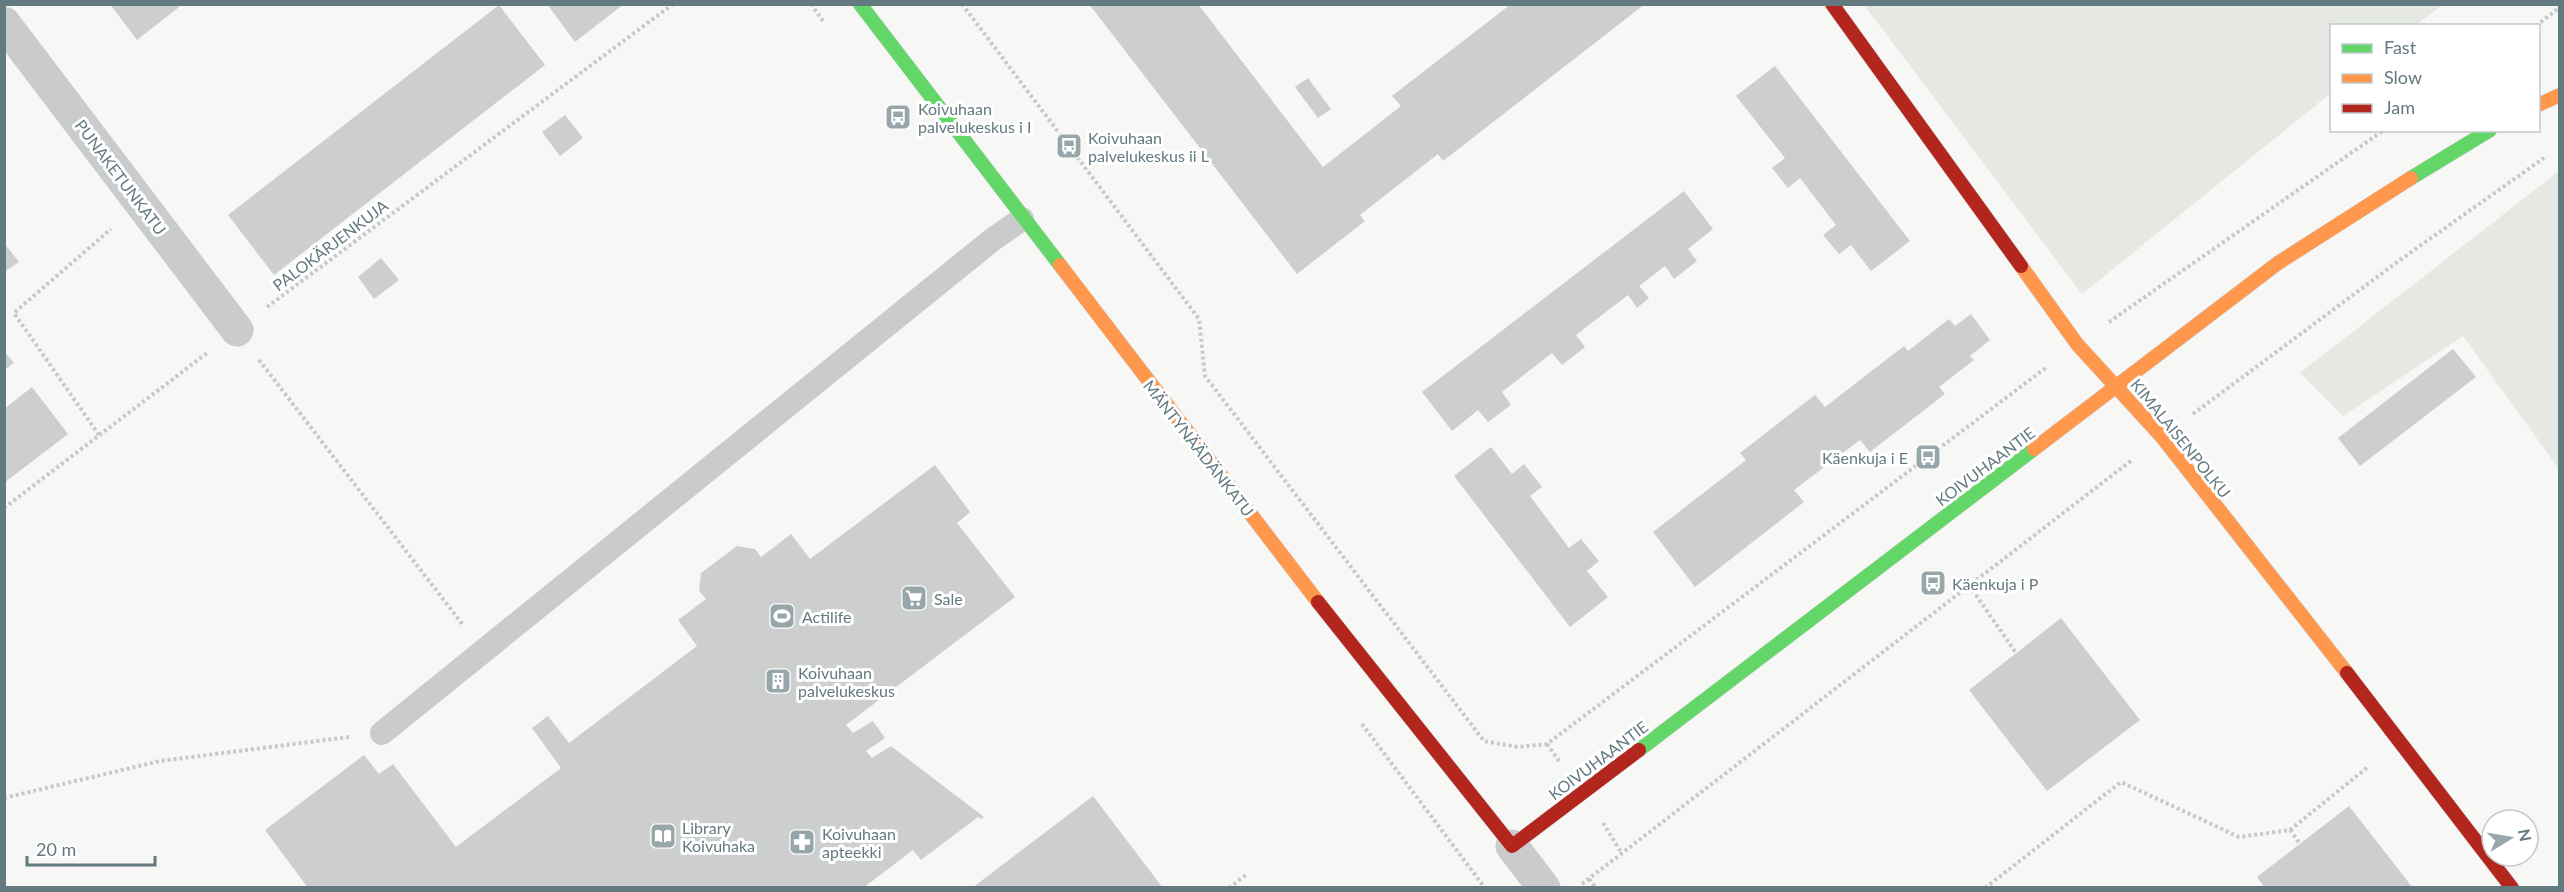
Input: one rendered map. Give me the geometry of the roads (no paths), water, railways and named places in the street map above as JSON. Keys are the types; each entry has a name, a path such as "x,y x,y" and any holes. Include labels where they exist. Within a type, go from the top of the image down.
{"street":[{"name":"MÄNTYNÄÄDÄNKATU","path":"860,4 1022,219 1544,888"},
{"name":"KIMALAISENPOLKU","path":"1832,4 2077,344 2162,437 2512,888"},
{"name":"PUNAKETUNKATU","path":"4,23 237,330"},
{"path":"2540,104 2559,95"},
{"name":"KOIVUHAANTIE","path":"1512,846 2278,263 2370,202 2487,132"}],"lane":[{"path":"382,733 992,240 1022,219"}],"place":[{"name":"Koivuhaan palvelukeskus i I","path":"898,117"},
{"name":"Koivuhaan palvelukeskus ii L","path":"1069,146"},
{"name":"Käenkuja i E","path":"1928,457"},
{"name":"Käenkuja i P","path":"1933,583"},
{"name":"Sale","path":"914,598"},
{"name":"Actilife","path":"782,616"},
{"name":"Koivuhaan palvelukeskus","path":"778,681"},
{"name":"Library Koivuhaka","path":"663,836"},
{"name":"Koivuhaan apteekki","path":"802,842"}]}
